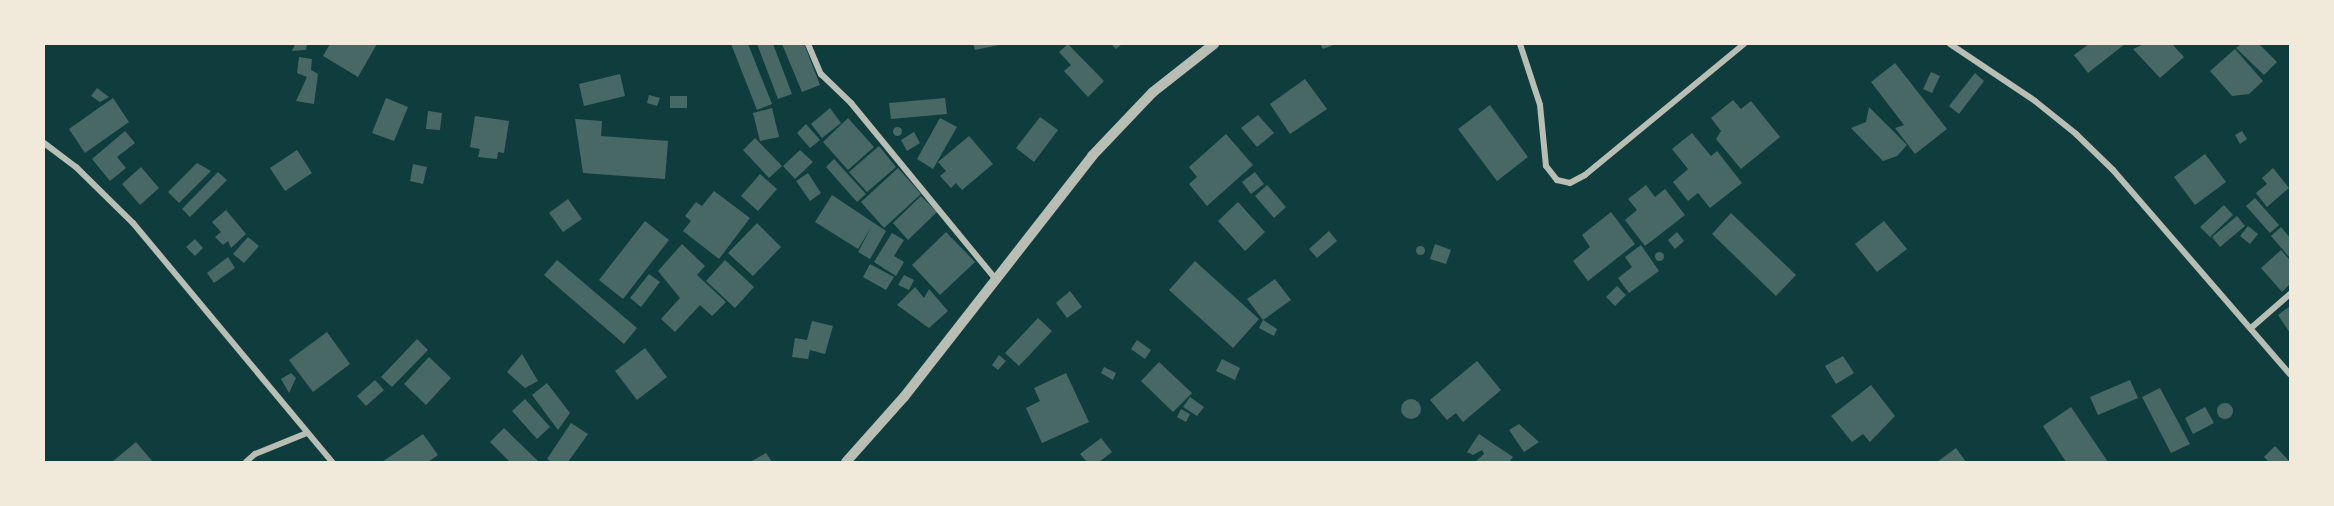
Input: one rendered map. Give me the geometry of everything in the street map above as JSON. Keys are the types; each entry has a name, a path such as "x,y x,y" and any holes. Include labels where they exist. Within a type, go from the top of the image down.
{"street":[{"path":"808,44 820,74 851,103 997,280"},
{"path":"852,461 997,280 1092,156 1153,92 1214,44"},
{"path":"1520,44 1540,105 1546,166 1557,180 1570,183 1586,175 1744,44"},
{"path":"1950,44 2035,101 2076,134 2113,170 2290,374"},
{"path":"44,142 76,167 133,223 332,462"},
{"path":"2251,328 2290,294"},
{"path":"246,462 255,454 307,433"}],"building":[{"path":"295,44 307,44 306,50 292,51"},
{"path":"330,44 377,44 358,77 323,56"},
{"path":"731,44 748,44 772,104 757,110"},
{"path":"757,44 773,44 792,94 778,99"},
{"path":"782,44 804,44 820,85 802,92"},
{"path":"973,44 999,44 999,45 975,50"},
{"path":"1068,44 1104,81 1088,97 1064,71 1071,65 1059,52"},
{"path":"1111,44 1122,44 1116,49"},
{"path":"1320,44 1336,44 1323,49"},
{"path":"2089,44 2125,44 2088,73 2074,55"},
{"path":"2144,44 2172,44 2184,57 2160,78 2133,49"},
{"path":"2241,44 2259,44 2277,62 2264,75 2236,48"},
{"path":"2235,49 2263,81 2249,94 2232,96 2210,71"},
{"path":"299,57 312,59 311,70 318,74 314,104 296,101 307,77 297,73"},
{"path":"1895,63 1947,129 1915,154 1895,128 1904,125 1871,82"},
{"path":"1931,72 1940,76 1932,93 1923,89"},
{"path":"1975,73 1984,81 1959,114 1949,106"},
{"path":"620,74 625,96 584,106 579,84"},
{"path":"1305,79 1327,109 1290,134 1270,104"},
{"path":"97,88 109,97 100,102 91,96"},
{"path":"649,95 660,98 657,106 647,103"},
{"path":"670,96 687,96 687,108 670,108"},
{"path":"113,98 129,122 85,153 69,129"},
{"path":"386,98 408,107 394,141 372,133"},
{"path":"945,98 947,114 891,119 889,103"},
{"path":"1733,100 1741,109 1751,101 1780,137 1741,169 1716,139 1721,131 1711,118"},
{"path":"1490,105 1528,157 1497,181 1458,129"},
{"path":"1869,107 1907,145 1897,156 1883,161 1851,128 1866,122"},
{"path":"772,108 779,137 760,141 753,113"},
{"path":"830,108 841,123 822,138 811,124"},
{"path":"428,111 442,113 440,130 426,129"},
{"path":"1258,115 1274,133 1257,147 1241,128"},
{"path":"475,116 509,121 504,153 498,152 497,159 478,157 480,149 470,147"},
{"path":"1040,117 1058,130 1034,162 1016,148"},
{"path":"848,118 874,147 848,170 823,142"},
{"path":"940,118 957,127 933,169 917,159"},
{"path":"575,119 602,121 601,136 668,141 665,179 583,173"},
{"path":"806,124 820,140 810,148 797,133"},
{"path":"897,127 901,131 897,135 893,131"},
{"path":"125,131 135,143 117,157 126,168 110,181 92,159"},
{"path":"2242,131 2247,139 2240,144 2235,135"},
{"path":"914,132 920,143 907,151 901,140"},
{"path":"1692,133 1711,156 1717,151 1742,183 1710,208 1698,193 1688,201 1673,182 1688,169 1672,149"},
{"path":"1226,134 1253,165 1207,206 1189,184 1197,177 1189,167"},
{"path":"969,136 993,164 962,190 956,183 951,188 940,176 946,171 938,162"},
{"path":"755,138 782,166 769,178 743,150"},
{"path":"879,146 896,167 867,192 849,172"},
{"path":"297,150 312,173 285,191 270,168"},
{"path":"800,150 813,162 795,179 783,166"},
{"path":"2205,154 2226,182 2195,205 2174,177"},
{"path":"834,159 866,194 857,202 826,167"},
{"path":"197,163 211,171 179,203 168,192"},
{"path":"413,164 427,167 423,184 410,181"},
{"path":"141,167 159,188 140,205 122,184"},
{"path":"898,168 921,194 884,228 861,202"},
{"path":"2273,168 2289,188 2267,207 2256,193 2267,184 2262,178"},
{"path":"218,172 227,180 190,217 182,209"},
{"path":"1255,172 1264,184 1251,194 1242,182"},
{"path":"808,173 821,193 810,201 796,181"},
{"path":"760,174 777,189 758,211 741,196"},
{"path":"1267,185 1286,207 1274,218 1255,196"},
{"path":"1646,185 1655,197 1665,189 1685,215 1645,246 1625,220 1637,210 1628,199"},
{"path":"714,191 750,218 719,259 683,231 691,221 685,216 696,202 702,206"},
{"path":"832,195 886,231 870,259 858,252 872,226 858,249 815,222"},
{"path":"921,196 937,212 908,240 893,223"},
{"path":"2255,198 2279,225 2270,233 2246,206"},
{"path":"568,199 582,219 563,232 549,213"},
{"path":"1238,202 1265,232 1245,251 1218,221"},
{"path":"2224,205 2233,215 2210,237 2200,227"},
{"path":"226,210 246,234 231,248 228,241 223,245 215,237 221,232 212,222"},
{"path":"1611,212 1635,244 1588,281 1573,261 1590,247 1582,235"},
{"path":"1731,213 1796,275 1776,296 1712,234"},
{"path":"2237,216 2245,226 2220,247 2212,237"},
{"path":"645,221 669,240 623,299 599,280"},
{"path":"1884,221 1907,249 1877,272 1855,244"},
{"path":"757,223 781,247 753,276 728,253"},
{"path":"2248,226 2258,234 2250,244 2240,236"},
{"path":"2281,227 2290,238 2290,258 2271,236"},
{"path":"1329,231 1337,241 1317,258 1309,249"},
{"path":"946,232 975,262 940,295 912,265"},
{"path":"1677,232 1684,241 1675,249 1668,240"},
{"path":"892,233 904,240 894,256 904,262 896,276 874,262"},
{"path":"248,237 259,246 244,263 233,254"},
{"path":"195,239 203,248 195,256 186,247"},
{"path":"682,244 705,266 697,275 726,302 712,316 700,305 675,332 661,319 680,298 658,271"},
{"path":"1435,244 1451,250 1446,264 1430,259"},
{"path":"1641,245 1659,271 1629,293 1618,278 1632,267 1625,257"},
{"path":"1420,246 1424,250 1420,254 1416,250"},
{"path":"2281,250 2290,260 2290,284 2282,292 2261,268"},
{"path":"1659,252 1663,256 1659,260 1655,256"},
{"path":"228,257 235,268 214,283 207,273"},
{"path":"557,260 637,328 624,344 544,275"},
{"path":"725,260 754,287 735,308 706,281"},
{"path":"1195,261 1259,319 1233,348 1169,290"},
{"path":"870,264 894,277 886,290 863,277"},
{"path":"649,274 660,282 641,307 630,298"},
{"path":"904,275 914,280 909,290 898,285"},
{"path":"1275,279 1291,300 1263,320 1247,299"},
{"path":"1617,286 1626,295 1615,306 1606,297"},
{"path":"915,287 924,298 929,289 948,311 929,328 897,305"},
{"path":"1070,291 1082,307 1067,318 1056,303"},
{"path":"2290,306 2290,333 2278,315"},
{"path":"1038,318 1052,331 1019,366 1005,353"},
{"path":"1263,320 1277,329 1274,336 1259,328"},
{"path":"812,321 833,326 825,354 810,350 808,359 792,357 795,338 807,340"},
{"path":"327,332 350,364 313,392 289,360"},
{"path":"417,339 428,350 392,387 381,377"},
{"path":"1137,340 1151,350 1145,359 1131,349"},
{"path":"645,348 667,377 637,400 615,371"},
{"path":"522,354 538,381 525,388 507,372"},
{"path":"999,355 1006,361 998,370 992,365"},
{"path":"1843,356 1854,373 1836,384 1825,366"},
{"path":"429,357 451,378 426,405 404,384"},
{"path":"1222,359 1240,368 1235,380 1216,371"},
{"path":"1477,361 1501,390 1463,422 1456,413 1447,420 1430,400"},
{"path":"1159,362 1192,393 1173,412 1141,381"},
{"path":"1104,367 1116,373 1113,380 1101,373"},
{"path":"291,373 296,378 289,393 281,379"},
{"path":"1066,373 1089,422 1042,443 1026,408 1040,401 1034,388"},
{"path":"375,380 384,390 366,406 357,396"},
{"path":"2130,380 2138,398 2098,415 2090,397"},
{"path":"547,383 570,413 558,430 532,395"},
{"path":"1871,385 1895,416 1870,442 1863,434 1852,442 1831,416"},
{"path":"2160,388 2190,444 2171,453 2142,397"},
{"path":"1190,397 1204,407 1197,416 1183,407"},
{"path":"525,399 550,427 537,439 512,411"},
{"path":"1411,399 1418,402 1421,409 1418,416 1411,419 1404,416 1401,409 1404,402"},
{"path":"2222,403 2228,403 2233,411 2231,417 2222,419 2217,414 2217,408"},
{"path":"2071,407 2108,462 2066,462 2043,426"},
{"path":"2205,407 2214,423 2193,434 2185,418"},
{"path":"1181,409 1190,414 1186,422 1177,417"},
{"path":"571,423 588,434 568,462 552,462 547,459"},
{"path":"1519,424 1539,442 1524,452 1509,430"},
{"path":"504,428 539,462 510,462 490,442"},
{"path":"423,434 438,455 428,462 382,462"},
{"path":"1479,434 1513,457 1509,462 1475,462 1484,454 1482,450 1473,455 1467,452"},
{"path":"1101,438 1112,452 1099,462 1087,462 1080,454"},
{"path":"136,442 153,462 112,462"},
{"path":"2275,446 2290,462 2269,462 2264,457"},
{"path":"1956,448 1966,462 1937,462"},
{"path":"766,453 772,462 750,462"}]}
